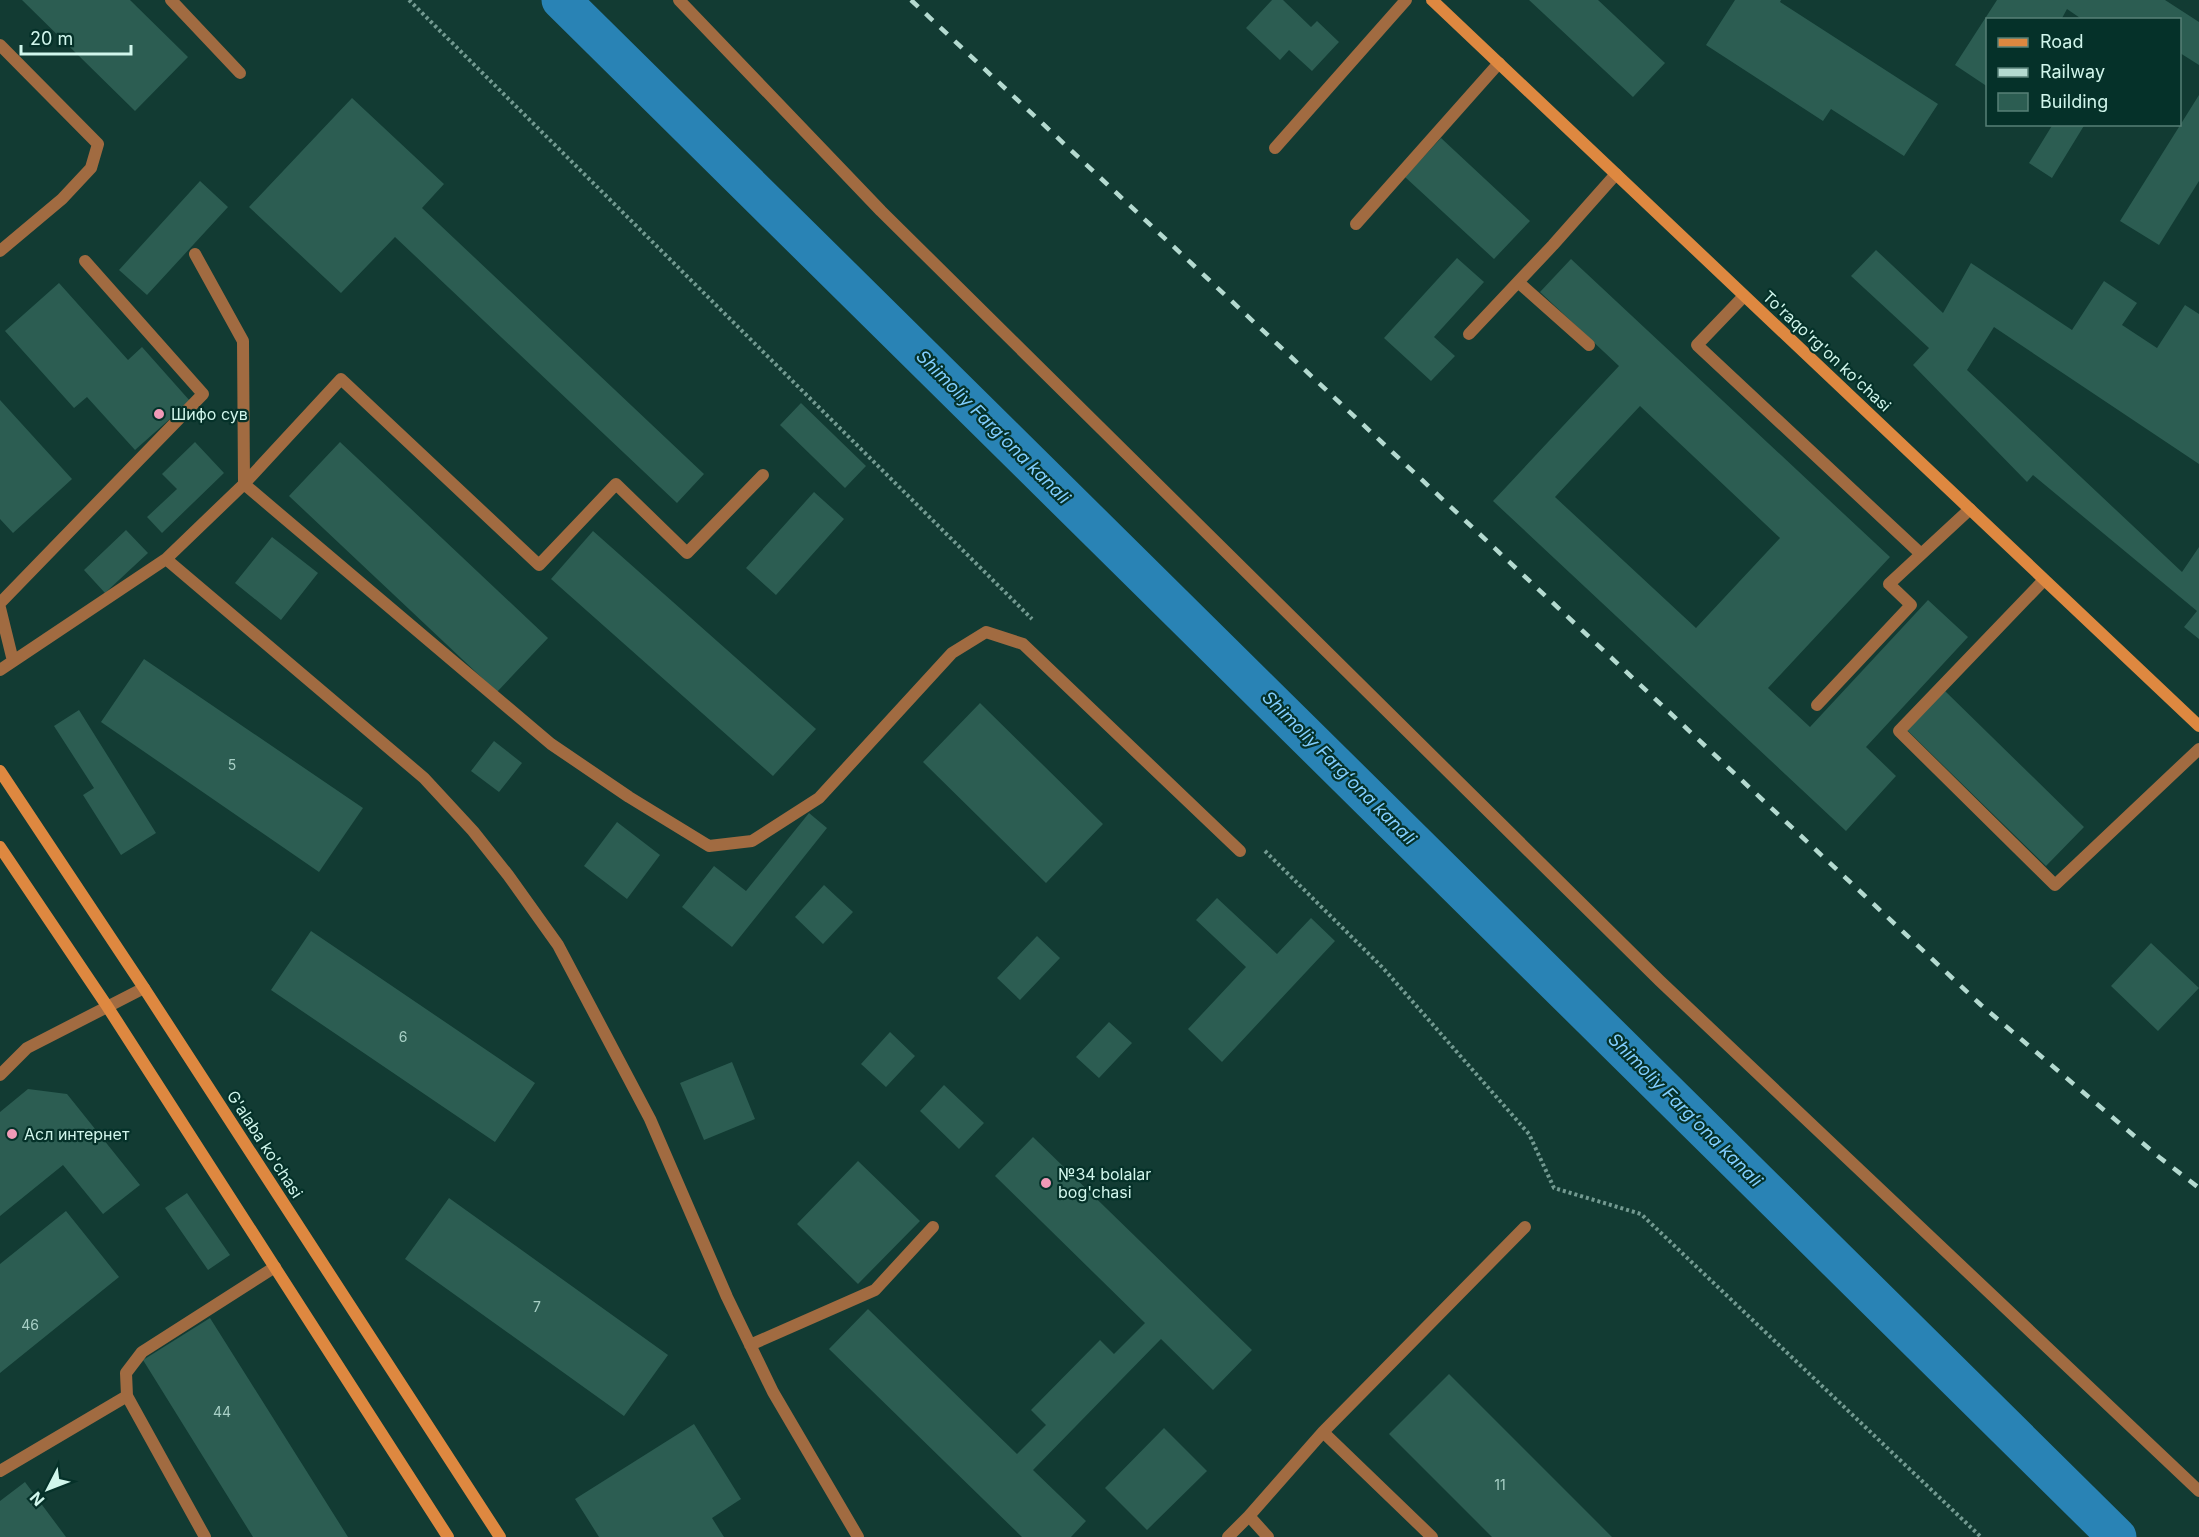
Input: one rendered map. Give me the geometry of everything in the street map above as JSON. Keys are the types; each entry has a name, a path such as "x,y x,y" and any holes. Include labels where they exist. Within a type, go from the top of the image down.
{"main road":[{"name":"To'raqo'rg'on ko'chasi","path":"1432,0 2199,726"},
{"name":"G'alaba ko'chasi","path":"0,771 144,988 500,1537"},
{"path":"0,847 107,1006 448,1537"}],"street":[{"path":"171,0 240,73"},
{"path":"679,0 881,211 1660,981 2199,1491"},
{"path":"1275,148 1406,0"},
{"path":"0,45 99,144 91,168 62,199 0,251"},
{"path":"1356,224 1499,63"},
{"path":"1468,334 1616,174"},
{"path":"195,254 243,341 244,484 551,744 629,797 709,846 752,841 819,798 952,653 986,632 1023,644 1240,851"},
{"path":"0,603 203,394 85,261"},
{"path":"1518,282 1588,345"},
{"path":"1744,296 1697,345 1921,554"},
{"path":"0,670 166,559 244,484 341,379 539,566 616,484 687,553 763,475"},
{"path":"1817,705 1911,605 1889,584 1970,509"},
{"path":"166,559 424,778 473,831 558,945 650,1119 727,1297 773,1392 858,1537"},
{"path":"2044,580 1899,731 2055,885 2199,749"},
{"path":"0,608 13,661"},
{"path":"0,1075 27,1048 144,988"},
{"path":"750,1345 874,1290 933,1227"},
{"path":"1228,1537 1250,1516 1323,1432 1525,1227"},
{"path":"205,1537 127,1396 126,1373 142,1352 275,1267"},
{"path":"0,1471 127,1396"},
{"path":"1323,1432 1432,1537"},
{"path":"1250,1516 1268,1537"}],"building":[{"path":"22,0 130,0 188,57 135,111"},
{"path":"1272,0 1283,0 1311,27 1317,21 1339,42 1312,71 1289,50 1280,60 1246,28"},
{"path":"1529,0 1598,0 1665,63 1633,97"},
{"path":"1735,0 1781,0 1780,2 1938,104 1904,156 1831,109 1823,121 1706,45"},
{"path":"1997,0 2165,0 2199,22 2199,65 2181,54 2181,18 2080,18 2067,9 2062,18 1986,18 1986,86 1955,65"},
{"path":"2199,95 2199,181 2159,245 2120,221"},
{"path":"352,98 444,184 422,208 704,474 677,503 395,237 341,293 249,207"},
{"path":"2052,126 2084,126 2052,178 2029,163"},
{"path":"1441,138 1530,221 1494,259 1405,177"},
{"path":"200,181 228,207 147,295 119,270"},
{"path":"1876,250 1943,313 1971,263 2072,330 2104,281 2137,303 2122,325 2157,348 2185,305 2199,314 2199,464 1994,327 1967,370 2182,572 2199,547 2199,639 2184,627 2197,611 2033,475 2027,482 1913,365 1929,348 1851,276"},
{"path":"1457,258 1484,282 1434,337 1455,356 1431,381 1384,338"},
{"path":"1571,259 1890,557 1768,688 1810,727 1928,600 1968,637 1866,747 1896,776 1846,831 1493,501 1619,366 1540,292","holes":["1640,406 1780,538 1696,628 1555,497"]},
{"path":"59,283 128,360 142,347 190,401 135,450 87,397 74,408 5,331"},
{"path":"0,400 72,479 13,533 0,519"},
{"path":"801,403 866,466 845,488 780,425"},
{"path":"195,442 224,473 162,533 147,517 177,489 162,474"},
{"path":"340,442 548,638 497,692 289,496"},
{"path":"814,492 844,519 776,595 746,568"},
{"path":"126,530 148,553 105,593 84,570"},
{"path":"593,531 816,729 773,776 551,579"},
{"path":"272,537 318,573 281,620 235,583"},
{"path":"144,659 363,808 319,872 101,722"},
{"path":"1945,691 2084,827 2046,866 1907,730"},
{"path":"980,703 1103,824 1046,883 923,762"},
{"path":"79,710 156,833 121,855 83,795 94,788 54,726"},
{"path":"494,741 522,763 499,792 471,771"},
{"path":"809,813 827,828 732,947 682,907 714,866 746,891"},
{"path":"617,822 660,855 627,899 584,866"},
{"path":"824,885 853,912 823,944 795,917"},
{"path":"1217,898 1277,954 1311,918 1335,941 1222,1062 1188,1029 1246,967 1196,920"},
{"path":"311,931 535,1083 495,1142 271,990"},
{"path":"1037,936 1060,958 1020,1000 997,978"},
{"path":"2151,943 2199,988 2158,1031 2111,986"},
{"path":"1109,1022 1132,1043 1099,1078 1076,1057"},
{"path":"890,1032 915,1056 886,1087 861,1064"},
{"path":"732,1062 755,1119 704,1140 680,1083"},
{"path":"944,1085 984,1123 959,1149 920,1111"},
{"path":"28,1089 67,1094 140,1185 103,1214 63,1165 0,1216 0,1112"},
{"path":"1033,1137 1252,1350 1213,1390 1161,1339 1033,1470 1086,1521 1071,1537 1022,1537 829,1349 868,1309 1017,1454 1046,1425 1031,1410 1100,1340 1114,1354 1145,1323 995,1176"},
{"path":"858,1161 920,1221 858,1284 797,1224"},
{"path":"187,1193 230,1255 208,1270 165,1208"},
{"path":"449,1198 668,1355 624,1416 405,1259"},
{"path":"66,1211 119,1277 0,1373 0,1264"},
{"path":"210,1318 348,1537 253,1537 143,1360"},
{"path":"1449,1374 1612,1537 1492,1537 1389,1434"},
{"path":"694,1424 741,1499 712,1518 724,1537 599,1537 575,1499"},
{"path":"1164,1428 1207,1471 1147,1530 1105,1488"},
{"path":"25,1482 66,1537 0,1537 0,1501"}],"waterway":[{"name":"Shimoliy Fargʻona kanali","path":"561,0 2117,1537"}],"railway":[{"path":"911,0 1981,1005 2159,1157 2199,1188"}],"place":[{"name":"Шифо сув","path":"159,414"},
{"name":"Асл интернет","path":"12,1134"},
{"name":"№34 bolalar bog'chasi","path":"1046,1183"}]}
